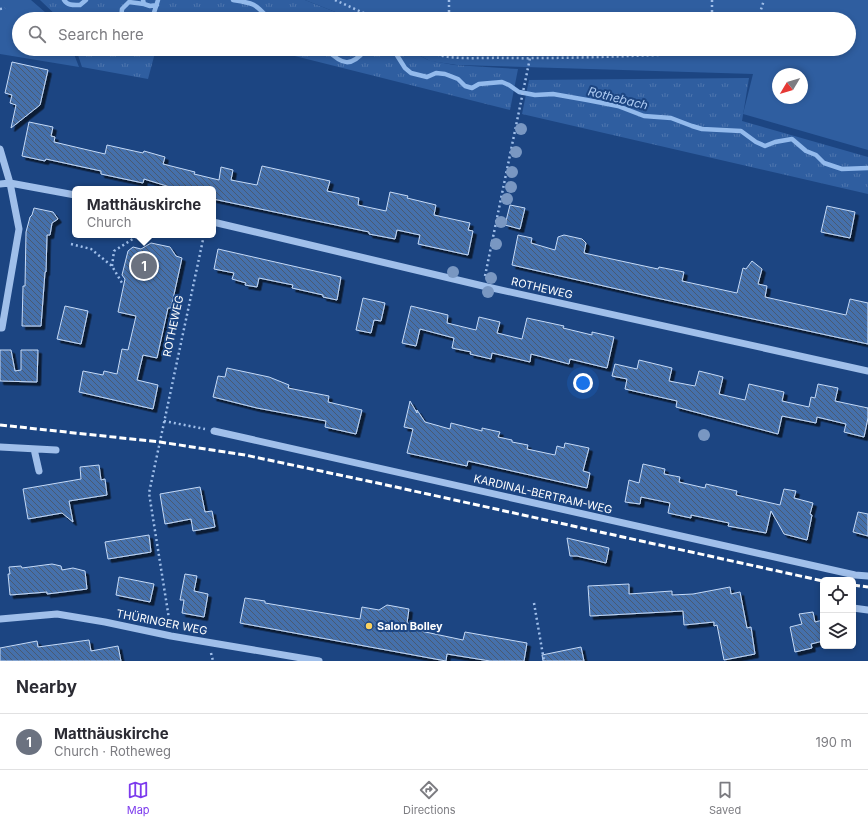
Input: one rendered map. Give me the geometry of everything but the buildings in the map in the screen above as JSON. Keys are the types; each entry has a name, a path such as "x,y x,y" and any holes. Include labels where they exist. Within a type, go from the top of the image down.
{"street":[{"path":"0,149 10,183 19,229 2,328 0,328"},
{"path":"0,184 10,183 72,194"},
{"name":"ROTHEWEG","path":"216,223 483,286 868,371"},
{"name":"KARDINAL-BERTRAM-WEG","path":"214,431 855,575 868,576"},
{"path":"0,446 56,450"},
{"path":"34,449 39,471"},
{"path":"856,608 868,610"},
{"name":"THÜRINGER WEG","path":"0,619 57,614 105,622 171,636 319,661"}],"path":[{"path":"335,0 362,12"},
{"path":"342,0 345,4"},
{"path":"448,0 449,12"},
{"path":"712,0 712,12"},
{"path":"760,12 764,0"},
{"path":"0,9 5,8"},
{"path":"448,56 530,58 602,56"},
{"path":"483,286 530,58"},
{"path":"112,266 114,251 134,238"},
{"name":"ROTHEWEG","path":"171,636 149,493 203,238"},
{"path":"71,244 91,249 112,266 122,283"},
{"path":"164,421 214,431"},
{"path":"534,603 544,661"}],"green space":[{"path":"0,0 31,0 45,12 12,12 12,56 0,54"},
{"path":"40,0 305,0 335,12 53,12"},
{"path":"305,0 868,0 868,150 743,114 753,74 457,65 430,61 420,56 856,56 856,12 335,12"},
{"path":"12,56 75,56 79,67"},
{"path":"78,56 154,56 148,79 82,67"},
{"path":"295,56 420,56 428,60 454,65 518,69 510,110"},
{"path":"749,78 742,121 868,157 868,194 522,114 529,80"}],"waterway":[{"name":"Rothebach","path":"64,0 69,4 76,5 80,5 86,0"},
{"name":"Rothebach","path":"122,12 122,9 129,2 144,4 143,0"},
{"name":"Rothebach","path":"154,12 158,0"},
{"name":"Rothebach","path":"233,0 253,5 262,12"},
{"name":"Rothebach","path":"144,4 150,6 157,5"},
{"name":"Rothebach","path":"334,56 346,62 351,62 360,56"},
{"name":"Rothebach","path":"397,56 405,68 411,73 427,77 436,73 445,74 458,79 465,86 472,88 479,84 502,82 519,92 535,95 553,94 618,106 644,116 671,118 702,129 741,131 756,142 765,146 775,142 792,139 806,151 816,155 824,163 842,169 868,168"}],"railway":[{"path":"0,425 160,442 245,455 820,580"},
{"path":"856,585 868,587"}],"place":[{"name":"Matthäuskirche","path":"144,266"},
{"name":"Salon Bolley","path":"369,626"}]}
